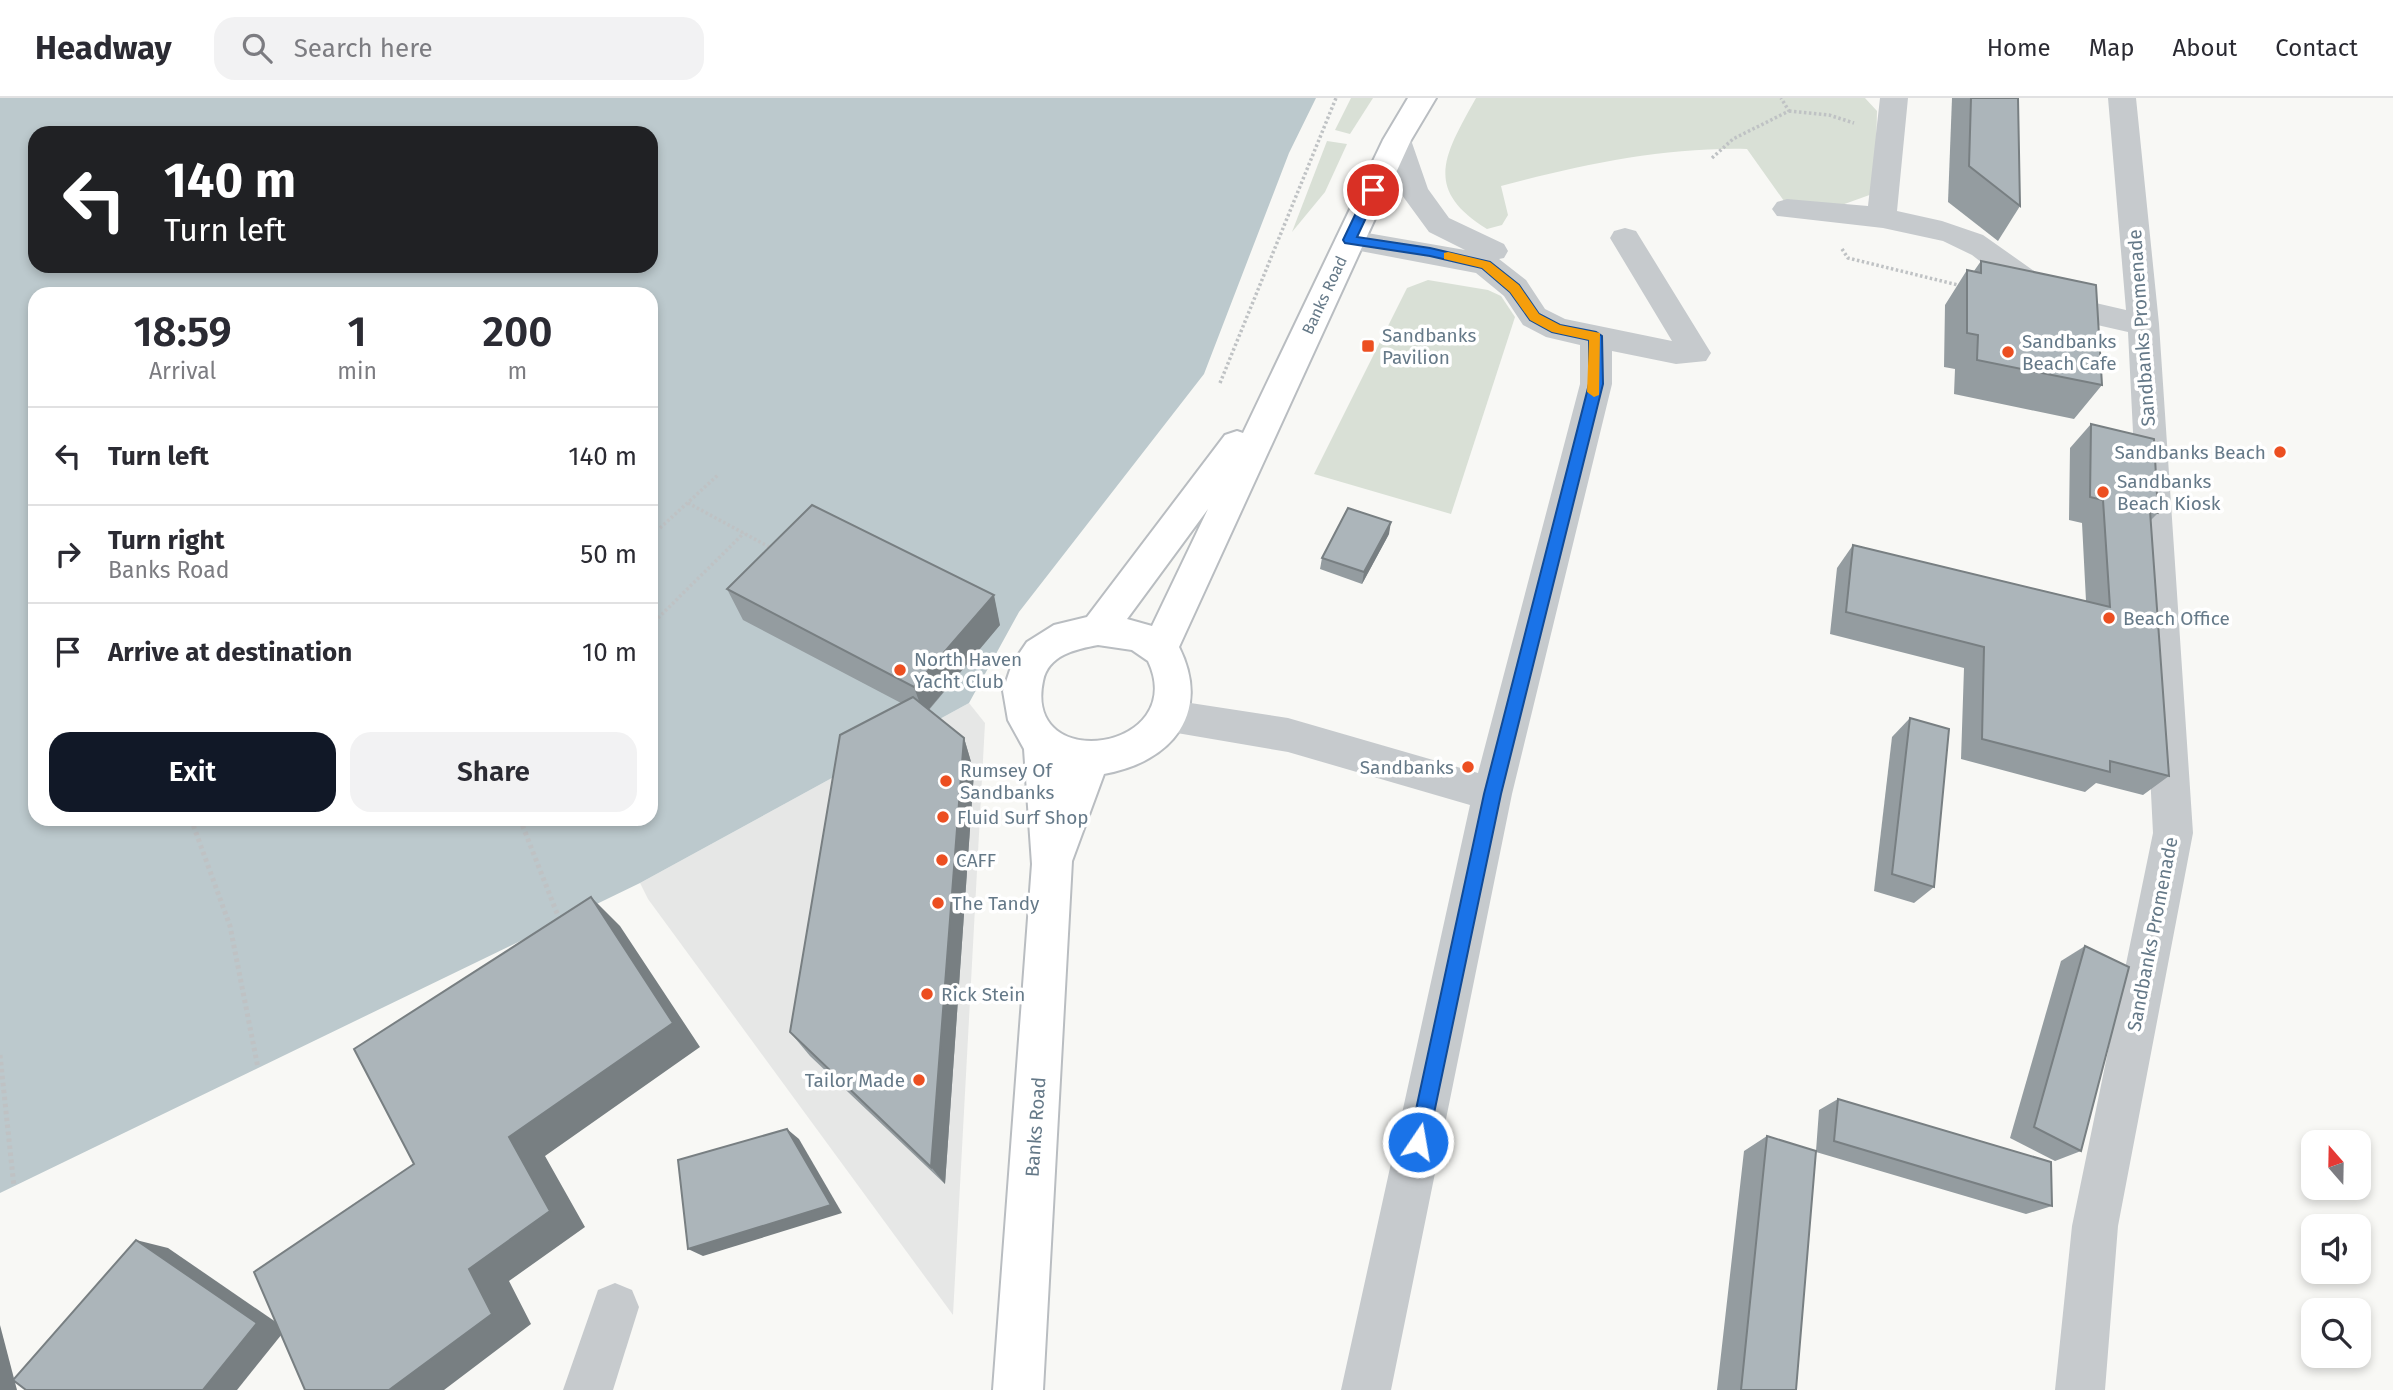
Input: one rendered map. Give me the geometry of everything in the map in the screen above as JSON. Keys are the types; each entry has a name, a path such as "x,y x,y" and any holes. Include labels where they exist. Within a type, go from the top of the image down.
{"main road":[{"name":"Banks Road","path":"1160,648 1397,140 1422,98"},
{"name":"Banks Road","path":"1098,630 1285,381"},
{"path":"1098,630 1130,633 1160,648 1170,666 1176,690 1171,716 1152,738 1121,754 1090,759 1063,755 1043,745 1028,725 1020,694 1024,672 1039,652 1065,636 1098,630"},
{"name":"Banks Road","path":"1018,1390 1052,864 1043,745"},
{"name":"Banks Road","path":"1052,864 1090,759"}],"street":[{"path":"1881,219 1894,98"},
{"name":"Sandbanks Promenade","path":"2080,1390 2095,1226 2173,833 2143,324 2122,98"},
{"path":"1366,1390 1492,794 1596,384 1596,336 1500,255 1439,225 1414,191 1397,140"},
{"path":"1799,209 1881,219 1947,232 1973,242 2049,297 2071,308 2143,324"},
{"path":"1350,240 1430,252 1486,265 1515,288 1534,317 1557,329 1676,353 1695,353 1625,238"},
{"path":"1171,716 1288,735 1492,794"},
{"path":"588,1390 615,1307"}],"path":[{"path":"1220,383 1336,98"},
{"path":"1781,98 1789,111"},
{"path":"1712,158 1732,139 1789,111 1829,115 1891,130"},
{"path":"1799,209 1848,258 1972,288"},
{"path":"660,528 719,474"},
{"path":"688,503 780,554"},
{"path":"658,618 744,533"},
{"path":"964,655 988,669"},
{"path":"194,826 230,926 258,1068"},
{"path":"523,826 560,922"},
{"path":"0,1055 14,1187"}],"shaded area":[{"path":"0,98 1316,98 1289,153 1204,374 1019,612 969,703 640,883 0,1193"},
{"path":"1351,98 1373,98 1350,134 1335,130"},
{"path":"1476,98 1865,98 1877,111 1875,193 1839,206 1784,201 1747,149 1685,151 1623,159 1501,186 1508,215 1502,225 1487,229 1454,200 1447,185 1449,154"},
{"path":"1327,141 1347,144 1325,192 1292,232"},
{"path":"1428,280 1488,290 1501,296 1515,317 1451,514 1314,474 1407,288"},
{"path":"969,703 985,723 953,1315 648,899 640,883"}],"building":[{"path":"1971,98 2018,98 2020,206 1969,166"},
{"path":"1981,261 2096,285 2102,385 1977,360 1978,335 1967,333 1967,270 1981,273"},
{"path":"2091,424 2154,439 2158,513 2150,511 2169,776 2110,761 2110,772 1982,739 1984,647 1846,612 1853,545 2110,607 2103,500 2090,497"},
{"name":"North Haven Yacht Club","path":"812,505 994,595 914,687 727,589"},
{"path":"1348,508 1391,522 1364,572 1322,558"},
{"path":"913,697 964,738 931,1167 790,1032 840,735"},
{"path":"1910,718 1949,729 1934,887 1892,874"},
{"path":"591,897 673,1023 509,1137 550,1211 469,1269 492,1314 389,1390 305,1390 254,1272 414,1164 354,1049"},
{"path":"2085,946 2129,967 2081,1151 2034,1127"},
{"path":"1838,1099 2051,1162 2052,1206 1834,1141"},
{"path":"787,1129 831,1205 688,1249 678,1160"},
{"path":"1767,1136 1816,1151 1796,1390 1741,1390"},
{"path":"136,1240 257,1323 203,1390 26,1390 13,1380"}],"slow traffic":[{"path":"1448,256 1486,265 1515,288 1534,317 1557,329 1596,336 1594,392"}],"place":[{"name":"Sandbanks Pavilion","path":"1368,346"},
{"name":"Sandbanks Beach Cafe","path":"2008,352"},
{"name":"Sandbanks Beach","path":"2280,452"},
{"name":"Sandbanks Beach Kiosk","path":"2103,492"},
{"name":"Beach Office","path":"2109,618"},
{"name":"North Haven Yacht Club","path":"900,670"},
{"name":"Sandbanks","path":"1468,767"},
{"name":"Rumsey Of Sandbanks","path":"946,781"},
{"name":"Fluid Surf Shop","path":"943,817"},
{"name":"CAFF","path":"942,860"},
{"name":"The Tandy","path":"938,903"},
{"name":"Rick Stein","path":"927,994"},
{"name":"Tailor Made","path":"919,1080"}],"route":[{"path":"1373,190 1350,240 1430,252 1486,265 1515,288 1534,317 1557,329 1596,336 1596,384 1492,794 1418,1142"}]}
